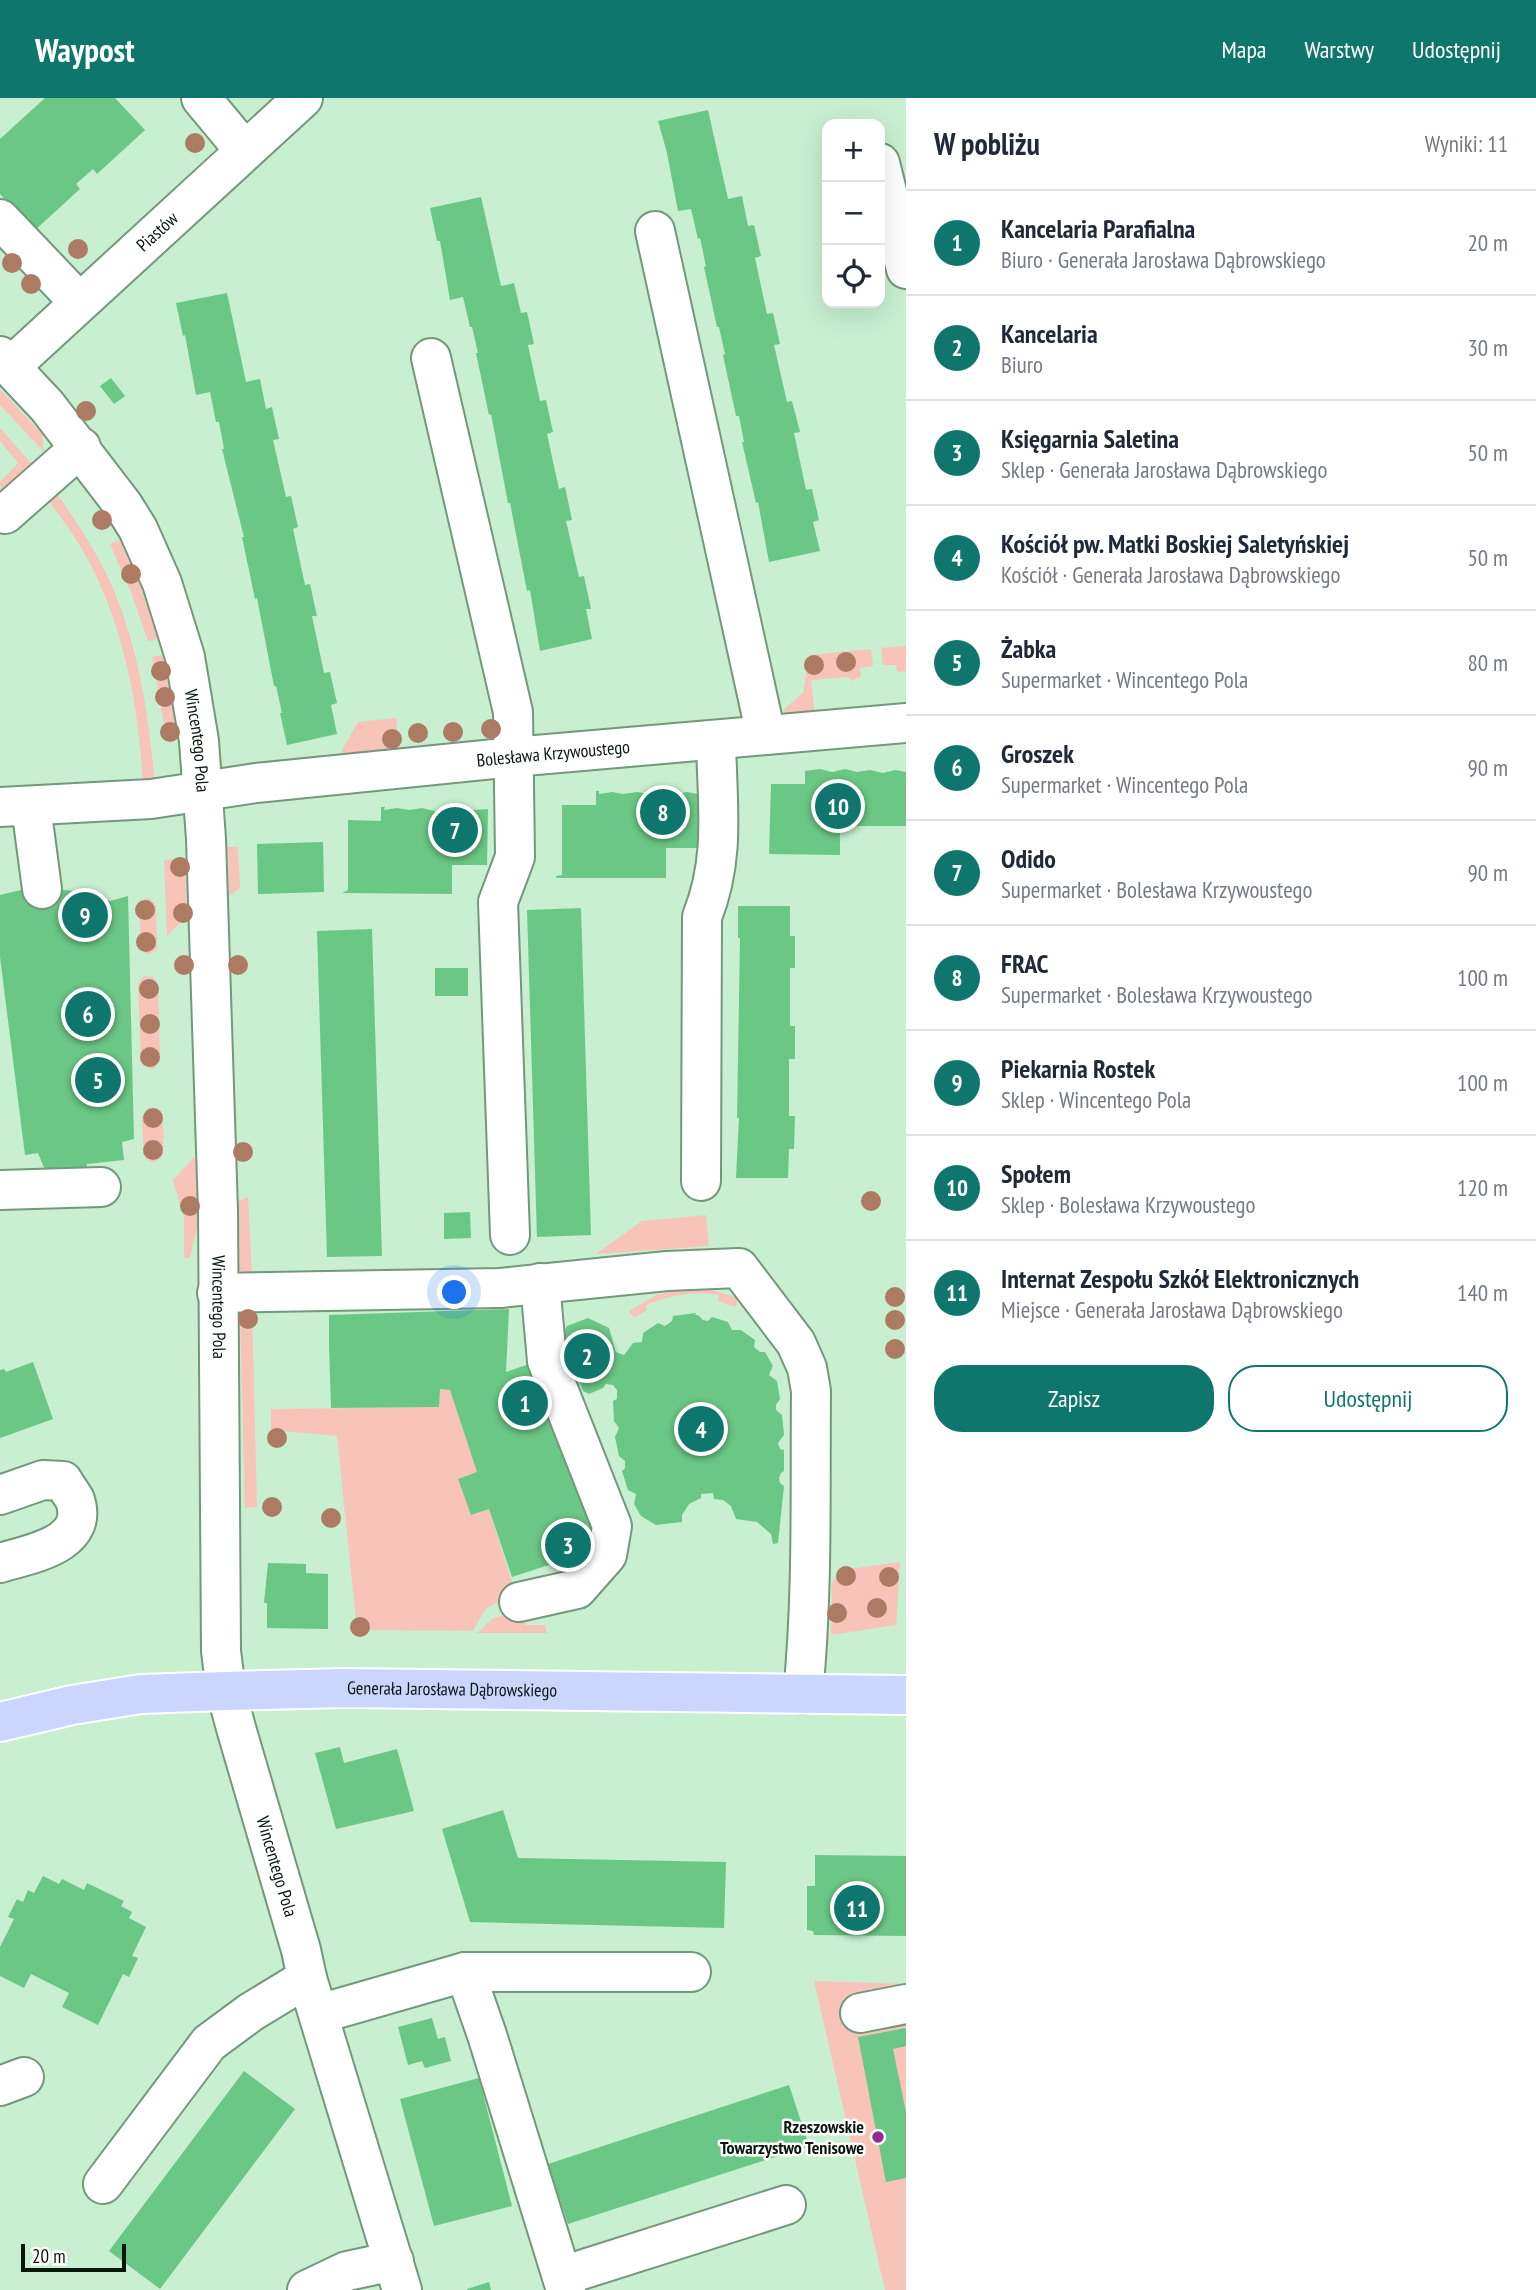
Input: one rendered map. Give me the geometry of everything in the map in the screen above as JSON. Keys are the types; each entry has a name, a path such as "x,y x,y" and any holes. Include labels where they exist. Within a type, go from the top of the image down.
{"main road":[{"name":"Generała Jarosława Dąbrowskiego","path":"0,1722 72,1705 141,1694 226,1691 344,1688 906,1695"}],"street":[{"path":"201,98 245,151"},
{"name":"Piastów","path":"5,361 79,302 303,98"},
{"path":"885,182 906,269"},
{"path":"0,219 79,302"},
{"path":"655,231 766,735"},
{"path":"431,358 513,712 515,857 498,902 510,1235"},
{"name":"Wincentego Pola","path":"5,361 81,447 128,513 162,583 185,657 199,741 203,791 218,1211 220,1638 226,1691 307,1978 398,2276"},
{"path":"5,514 81,447"},
{"name":"Bolesława Krzywoustego","path":"16,807 151,799 256,783 513,757 906,723"},
{"path":"701,1181 702,917 712,891 720,839 716,740"},
{"path":"16,807 42,889"},
{"path":"0,1190 101,1187"},
{"path":"217,1293 500,1287 667,1271 739,1268 796,1343 807,1368 811,1391 810,1569 803,1694"},
{"path":"519,1602 577,1589 607,1555 612,1526 547,1362 540,1283"},
{"path":"0,1495 43,1480 63,1482 74,1500 77,1519 68,1536 54,1546 0,1563"},
{"path":"465,1972 564,2283 786,2205"},
{"path":"319,2014 465,1972 691,1972"},
{"path":"103,2184 209,2043 251,2012 307,1978"},
{"path":"860,2013 906,2004"},
{"path":"307,2290 347,2271 398,2276"}],"shaded area":[{"path":"0,389 42,434 44,452 0,405"},
{"path":"0,428 37,470 2,494 0,482 18,463 0,441"},
{"path":"53,488 97,556 122,610 144,697 155,786 143,789 134,699 111,611 86,556 44,494"},
{"path":"120,540 141,588 158,639 148,641 110,544"},
{"path":"906,646 906,671 897,672 896,665 883,665 881,648"},
{"path":"871,649 873,666 860,668 861,676 852,681 848,677 811,680 815,717 788,714 783,710 803,693 810,655"},
{"path":"163,655 178,740 167,741 152,657"},
{"path":"396,718 400,756 343,761 342,750 358,722"},
{"path":"226,847 238,847 240,888 229,896 228,851"},
{"path":"185,859 187,916 167,936 164,860"},
{"path":"149,898 156,905 157,948 153,953 146,954 141,949 139,905"},
{"path":"144,976 153,977 158,985 160,1059 152,1069 143,1066 141,1062 138,984"},
{"path":"152,1108 157,1108 160,1113 164,1133 161,1158 153,1162 144,1155 142,1117"},
{"path":"196,1155 199,1218 190,1258 184,1258 184,1217 173,1180"},
{"path":"248,1197 252,1276 243,1275 238,1267 236,1202"},
{"path":"706,1215 709,1246 596,1254 642,1221"},
{"path":"688,1288 705,1288 739,1298 735,1307 718,1301 719,1295 682,1295 646,1305 647,1310 634,1318 629,1311 656,1295"},
{"path":"252,1305 257,1507 245,1508 240,1319 241,1313"},
{"path":"440,1389 450,1390 477,1472 459,1479 471,1515 489,1509 516,1595 486,1608 473,1631 357,1630 337,1436 271,1430 271,1409 438,1407"},
{"path":"900,1562 896,1625 831,1635 832,1583 842,1570"},
{"path":"521,1609 526,1625 545,1625 547,1633 477,1633 492,1619"},
{"name":"Rzeszowskie Towarzystwo Tenisowe","path":"814,1981 906,1984 906,2290 885,2290"}],"building":[{"path":"45,98 115,98 145,130 97,174 93,169 76,184 80,189 34,231 0,194 0,139"},
{"path":"708,110 728,199 742,196 748,226 754,225 761,256 755,258 767,314 773,313 780,344 774,345 787,402 792,401 800,432 794,433 806,490 812,489 819,520 813,522 820,551 769,562 758,502 756,503 739,416 736,416 723,355 725,354 704,267 706,266 700,238 698,239 691,209 678,211 658,121"},
{"path":"481,197 501,286 514,283 521,313 527,312 534,344 528,345 540,401 546,400 553,432 547,434 559,489 565,487 572,520 566,521 579,577 584,576 591,609 586,609 592,639 540,651 530,590 527,591 472,327 463,297 450,300 440,241 437,241 430,208"},
{"path":"227,293 246,382 260,379 266,409 272,407 279,439 273,440 286,497 291,496 298,527 293,529 305,585 310,584 317,616 312,616 324,673 330,672 337,703 331,705 337,734 287,745 244,537 222,449 219,422 216,422 210,392 196,395 176,303"},
{"path":"111,378 125,396 114,404 100,386"},
{"path":"820,769 832,772 845,769 857,772 906,772 906,826 840,826 840,855 769,854 771,784 805,784 805,771"},
{"path":"596,791 599,791 599,794 662,792 674,795 687,792 702,795 702,848 666,848 666,878 556,878 562,875 562,805 596,805"},
{"path":"381,807 385,807 384,810 422,808 434,811 447,808 460,811 488,809 487,865 452,865 452,894 342,893 348,890 348,820 381,821"},
{"path":"323,842 324,892 258,894 257,844"},
{"path":"25,889 88,893 110,901 128,896 134,1139 122,1142 124,1160 87,1164 87,1175 47,1175 38,1153 25,1155 0,957 0,895"},
{"path":"738,906 790,906 790,936 795,936 795,968 790,968 790,1026 795,1026 795,1059 789,1059 789,1116 795,1116 794,1149 789,1149 788,1178 736,1178 739,1118"},
{"path":"581,908 591,1235 537,1237 527,910"},
{"path":"372,929 382,1256 327,1257 317,931"},
{"path":"435,968 468,968 468,996 435,996"},
{"path":"470,1212 471,1238 444,1239 444,1213"},
{"path":"509,1309 506,1372 535,1362 598,1549 512,1577 489,1509 471,1515 458,1479 477,1472 450,1390 440,1389 439,1407 331,1408 329,1347 329,1315"},
{"path":"696,1313 695,1315 703,1320 708,1321 712,1317 728,1322 732,1330 741,1330 755,1340 754,1347 765,1352 773,1366 769,1375 777,1381 780,1399 776,1410 782,1415 784,1435 778,1443 780,1449 784,1450 784,1471 779,1478 784,1486 778,1543 773,1544 771,1534 757,1522 736,1519 731,1506 723,1500 714,1499 713,1493 701,1494 701,1498 689,1504 682,1515 682,1522 656,1525 641,1516 634,1504 636,1494 628,1490 622,1471 625,1461 619,1456 615,1437 619,1428 614,1421 613,1401 617,1399 617,1390 613,1385 606,1384 589,1394 583,1391 579,1381 583,1377 565,1368 556,1347 567,1326 588,1318 609,1328 616,1352 624,1355 633,1343 642,1342 643,1333 658,1323 665,1326 672,1321 673,1316"},
{"path":"33,1362 53,1419 0,1438 0,1370 4,1369 6,1372"},
{"path":"268,1563 306,1564 306,1573 328,1574 328,1629 267,1628 267,1603 264,1603"},
{"path":"340,1747 344,1763 397,1749 414,1811 336,1829 315,1753"},
{"path":"503,1810 518,1858 726,1862 724,1928 470,1922 442,1829"},
{"path":"815,1855 906,1856 906,1936 814,1935 813,1931 807,1930 807,1886 815,1886"},
{"path":"43,1876 59,1884 62,1879 84,1890 87,1883 124,1901 121,1906 132,1912 129,1918 146,1927 132,1956 138,1958 129,1977 123,1974 98,2025 62,2007 69,1993 31,1974 24,1988 0,1976 0,1947 14,1919 8,1917 17,1899 23,1902 28,1890 34,1893"},
{"path":"432,2018 438,2039 445,2037 451,2061 425,2068 422,2061 408,2065 398,2027"},
{"path":"906,2028 906,2046 893,2049 906,2112 906,2178 886,2182 858,2037"},
{"path":"244,2071 295,2109 160,2289 109,2251"},
{"path":"479,2078 512,2206 434,2226 400,2099"},
{"path":"789,2085 809,2146 568,2224 548,2164"},
{"path":"489,2282 491,2290 467,2290 467,2289"}],"place":[{"name":"Społem","path":"838,806"},
{"name":"FRAC","path":"663,812"},
{"name":"Odido","path":"455,830"},
{"name":"Piekarnia Rostek","path":"85,915"},
{"name":"Groszek","path":"88,1014"},
{"name":"Żabka","path":"98,1080"},
{"name":"Kancelaria","path":"587,1356"},
{"name":"Kancelaria Parafialna","path":"525,1403"},
{"name":"Kościół pw. Matki Boskiej Saletyńskiej","path":"701,1429"},
{"name":"Księgarnia Saletina","path":"568,1545"},
{"name":"Internat Zespołu Szkół Elektronicznych","path":"857,1908"},
{"name":"Rzeszowskie Towarzystwo Tenisowe","path":"878,2137"}]}
